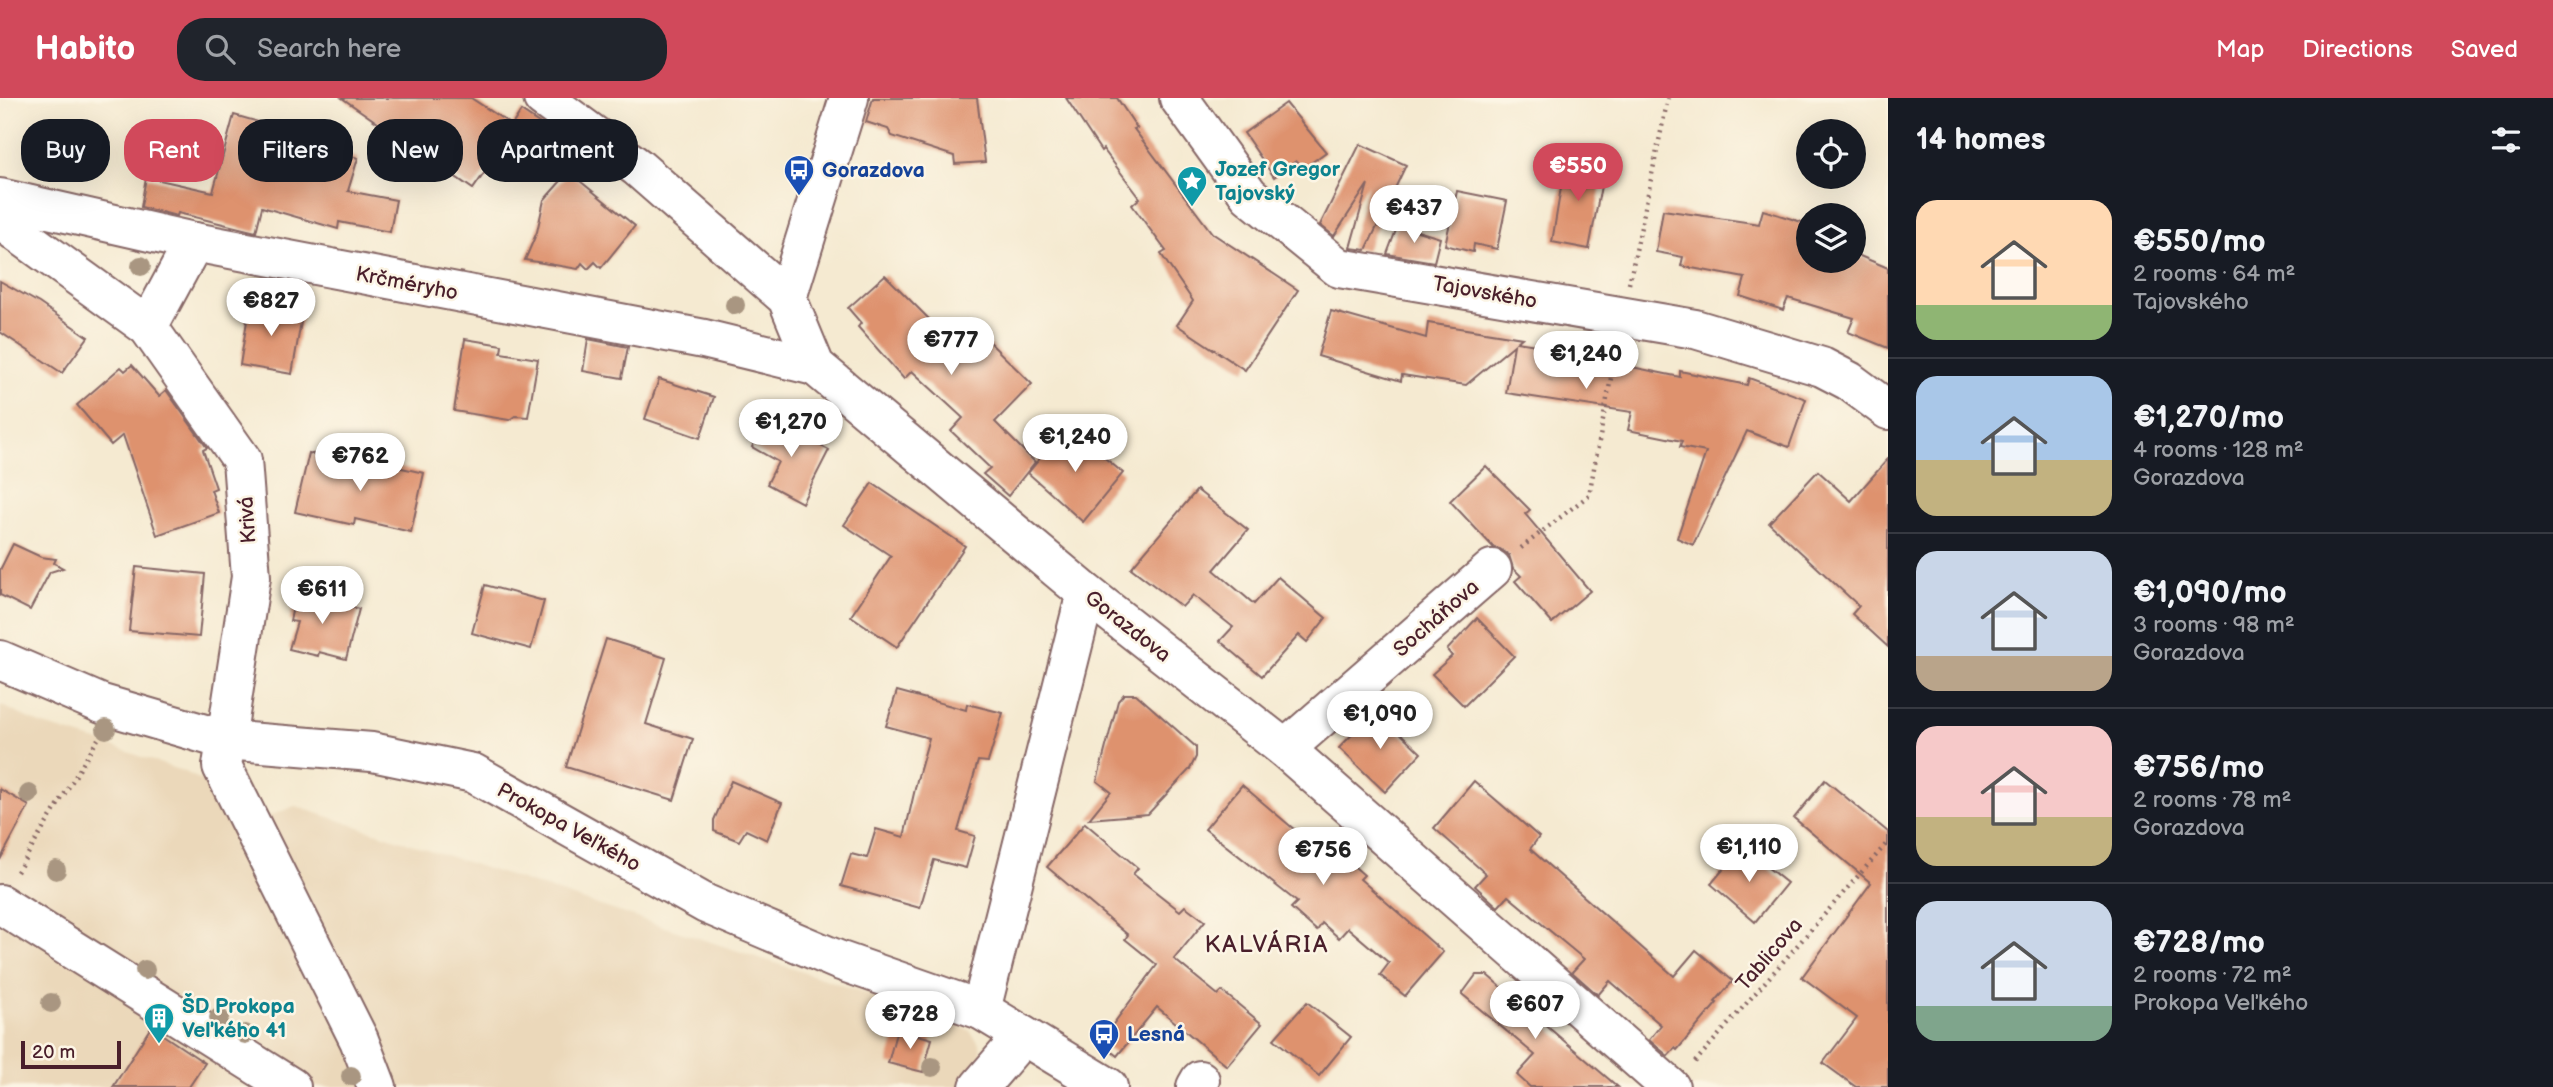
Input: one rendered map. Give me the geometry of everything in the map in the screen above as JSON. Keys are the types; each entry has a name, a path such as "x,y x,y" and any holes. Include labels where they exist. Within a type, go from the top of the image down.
{"street":[{"name":"Gorazdova","path":"543,98 638,167 787,298 815,366 1086,593 1285,749 1680,1077"},
{"path":"787,298 849,98"},
{"name":"Tajovského","path":"1179,98 1249,195 1339,268 1695,329 1822,367 1849,381 1888,410"},
{"name":"Krčméryho","path":"0,198 194,243 704,339 815,366"},
{"path":"0,220 148,327 194,243"},
{"name":"Krivá","path":"148,327 242,460 251,577 222,766 353,1028 377,1087"},
{"name":"Socháňova","path":"1285,749 1492,569"},
{"path":"981,1010 1086,593"},
{"name":"Prokopa Veľkého","path":"0,660 103,705 225,740 372,752 472,773 706,904 838,960 981,1010 1023,1035 1061,1073 1108,1087"},
{"path":"7,890 291,1087"},
{"path":"979,1087 1023,1035"}],"path":[{"path":"7,890 100,735"},
{"name":"Tablicova","path":"1680,1077 1888,842"}],"shaded area":[{"path":"0,705 40,724 187,773 213,786 252,823 295,806 885,999 969,1030 980,1044 981,1053 971,1068 986,1087 0,1087"}],"building":[{"path":"342,98 471,98 503,119 477,119 478,182 473,189 463,182 463,119 372,119"},
{"path":"873,98 977,98 985,162 955,164 954,156 892,136 888,129 866,122"},
{"path":"1066,98 1117,98 1137,128 1134,129 1212,233 1298,290 1245,370 1177,325 1193,301 1161,254 1166,251 1132,205 1140,198 1103,149 1101,151"},
{"path":"1286,103 1326,152 1304,168 1296,161 1274,177 1244,133"},
{"path":"521,111 533,119 516,119"},
{"path":"234,115 248,119 238,119 238,182 351,182 348,191 396,200 390,232 339,222 338,229 262,207 256,232 141,207 145,182 168,182 213,192 216,182 224,182 224,152"},
{"path":"1360,144 1406,165 1366,250 1350,248 1368,184 1334,236 1320,225"},
{"path":"353,157 358,158 353,174"},
{"path":"1566,157 1605,165 1589,249 1552,242"},
{"path":"560,182 581,182 635,226 601,268 595,262 588,269 582,263 578,269 525,260 537,232 544,200"},
{"path":"1457,191 1507,201 1497,249 1474,244 1473,252 1445,245"},
{"path":"1663,210 1759,224 1763,210 1796,220 1796,273 1866,273 1866,259 1888,268 1888,348 1848,332 1854,318 1788,298 1783,310 1740,296 1745,278 1681,266 1683,257 1656,252"},
{"path":"1398,225 1440,238 1434,262 1387,254"},
{"path":"885,275 964,354 982,335 1032,384 995,422 1035,462 1008,496 983,474 990,468 951,431 963,418 912,371 904,379 858,327 861,323 848,308"},
{"path":"0,281 39,303 88,337 62,373 0,332"},
{"path":"250,302 303,310 292,374 240,365"},
{"path":"1331,311 1426,338 1428,323 1522,338 1517,342 1599,355 1598,360 1680,377 1680,371 1747,385 1749,378 1806,399 1789,447 1747,431 1693,545 1677,538 1706,452 1680,447 1682,441 1628,430 1632,412 1506,393 1514,345 1466,385 1402,375 1401,381 1318,356"},
{"path":"465,339 502,345 501,353 538,359 528,417 515,416 509,420 454,411"},
{"path":"588,339 628,347 622,378 583,371"},
{"path":"132,365 159,396 166,390 207,448 203,450 216,488 211,490 219,513 157,535 123,435 111,445 77,405 121,367 125,371"},
{"path":"659,379 714,397 700,438 645,419"},
{"path":"767,419 829,450 802,503 767,484 778,462 752,447"},
{"path":"1066,426 1123,473 1083,522 1028,473"},
{"path":"309,453 365,466 366,460 424,473 411,532 355,519 354,525 295,512"},
{"path":"1888,459 1888,647 1852,614 1859,606 1769,523 1818,471 1851,501"},
{"path":"1486,466 1530,510 1525,514 1590,591 1552,623 1515,581 1521,576 1513,568 1509,555 1494,548 1450,501"},
{"path":"872,483 965,546 897,647 851,616 891,556 844,525"},
{"path":"1197,490 1248,530 1214,570 1254,604 1278,577 1326,618 1307,642 1299,635 1262,676 1220,641 1233,627 1193,595 1182,607 1131,568"},
{"path":"13,544 41,557 56,559 54,563 63,568 50,572 30,610 0,595 0,570"},
{"path":"136,567 205,574 199,637 129,631"},
{"path":"485,585 544,601 531,649 472,633"},
{"path":"296,592 359,609 346,659 319,652 318,656 289,649 297,622 290,621"},
{"path":"1477,618 1514,656 1464,706 1432,674 1452,656 1447,650"},
{"path":"606,639 666,658 646,724 693,739 674,800 566,767"},
{"path":"897,691 966,710 967,704 1003,713 988,762 978,761 958,831 975,836 966,868 934,860 920,908 841,886 851,854 867,858 876,829 904,837 929,738 886,726"},
{"path":"1124,694 1136,694 1196,747 1196,757 1190,769 1148,814 1089,819 1111,792 1097,781 1118,701"},
{"path":"1376,710 1421,753 1385,792 1339,748"},
{"path":"1825,780 1888,832 1888,1087 1856,1087 1823,1063 1857,1018 1802,977 1871,883 1794,818"},
{"path":"731,781 782,803 767,840 746,830 739,841 714,831 714,820"},
{"path":"1474,781 1539,837 1530,849 1674,976 1696,950 1733,981 1677,1050 1675,1048 1668,1056 1649,1040 1661,1025 1610,981 1598,995 1572,972 1584,959 1508,896 1498,907 1475,886 1486,874 1434,828"},
{"path":"1242,785 1315,847 1318,843 1335,858 1339,853 1364,875 1360,879 1443,952 1405,996 1380,975 1389,963 1348,928 1339,938 1322,923 1317,931 1291,908 1297,902 1205,829"},
{"path":"0,789 29,806 0,860"},
{"path":"1085,823 1138,868 1133,874 1180,911 1185,906 1205,921 1174,959 1218,995 1222,991 1262,1024 1227,1066 1157,1007 1117,1056 1100,1042 1157,965 1125,939 1128,935 1047,867"},
{"path":"1742,847 1787,883 1755,922 1711,884"},
{"path":"1476,975 1487,975 1618,1087 1530,1087 1517,1075 1535,1055 1462,994"},
{"path":"1307,1002 1351,1037 1319,1076 1274,1039"},
{"name":"ŠD Prokopa Veľkého 41","path":"151,1027 205,1063 189,1087 113,1087"},
{"path":"897,1029 932,1039 923,1072 888,1063"}],"place":[{"name":"Gorazdova","path":"799,197"},
{"name":"Jozef Gregor Tajovský","path":"1192,208"},
{"name":"ŠD Prokopa Veľkého 41","path":"159,1045"},
{"name":"Lesná","path":"1104,1061"}],"district":[{"name":"KALVÁRIA","path":"1267,944"}]}
